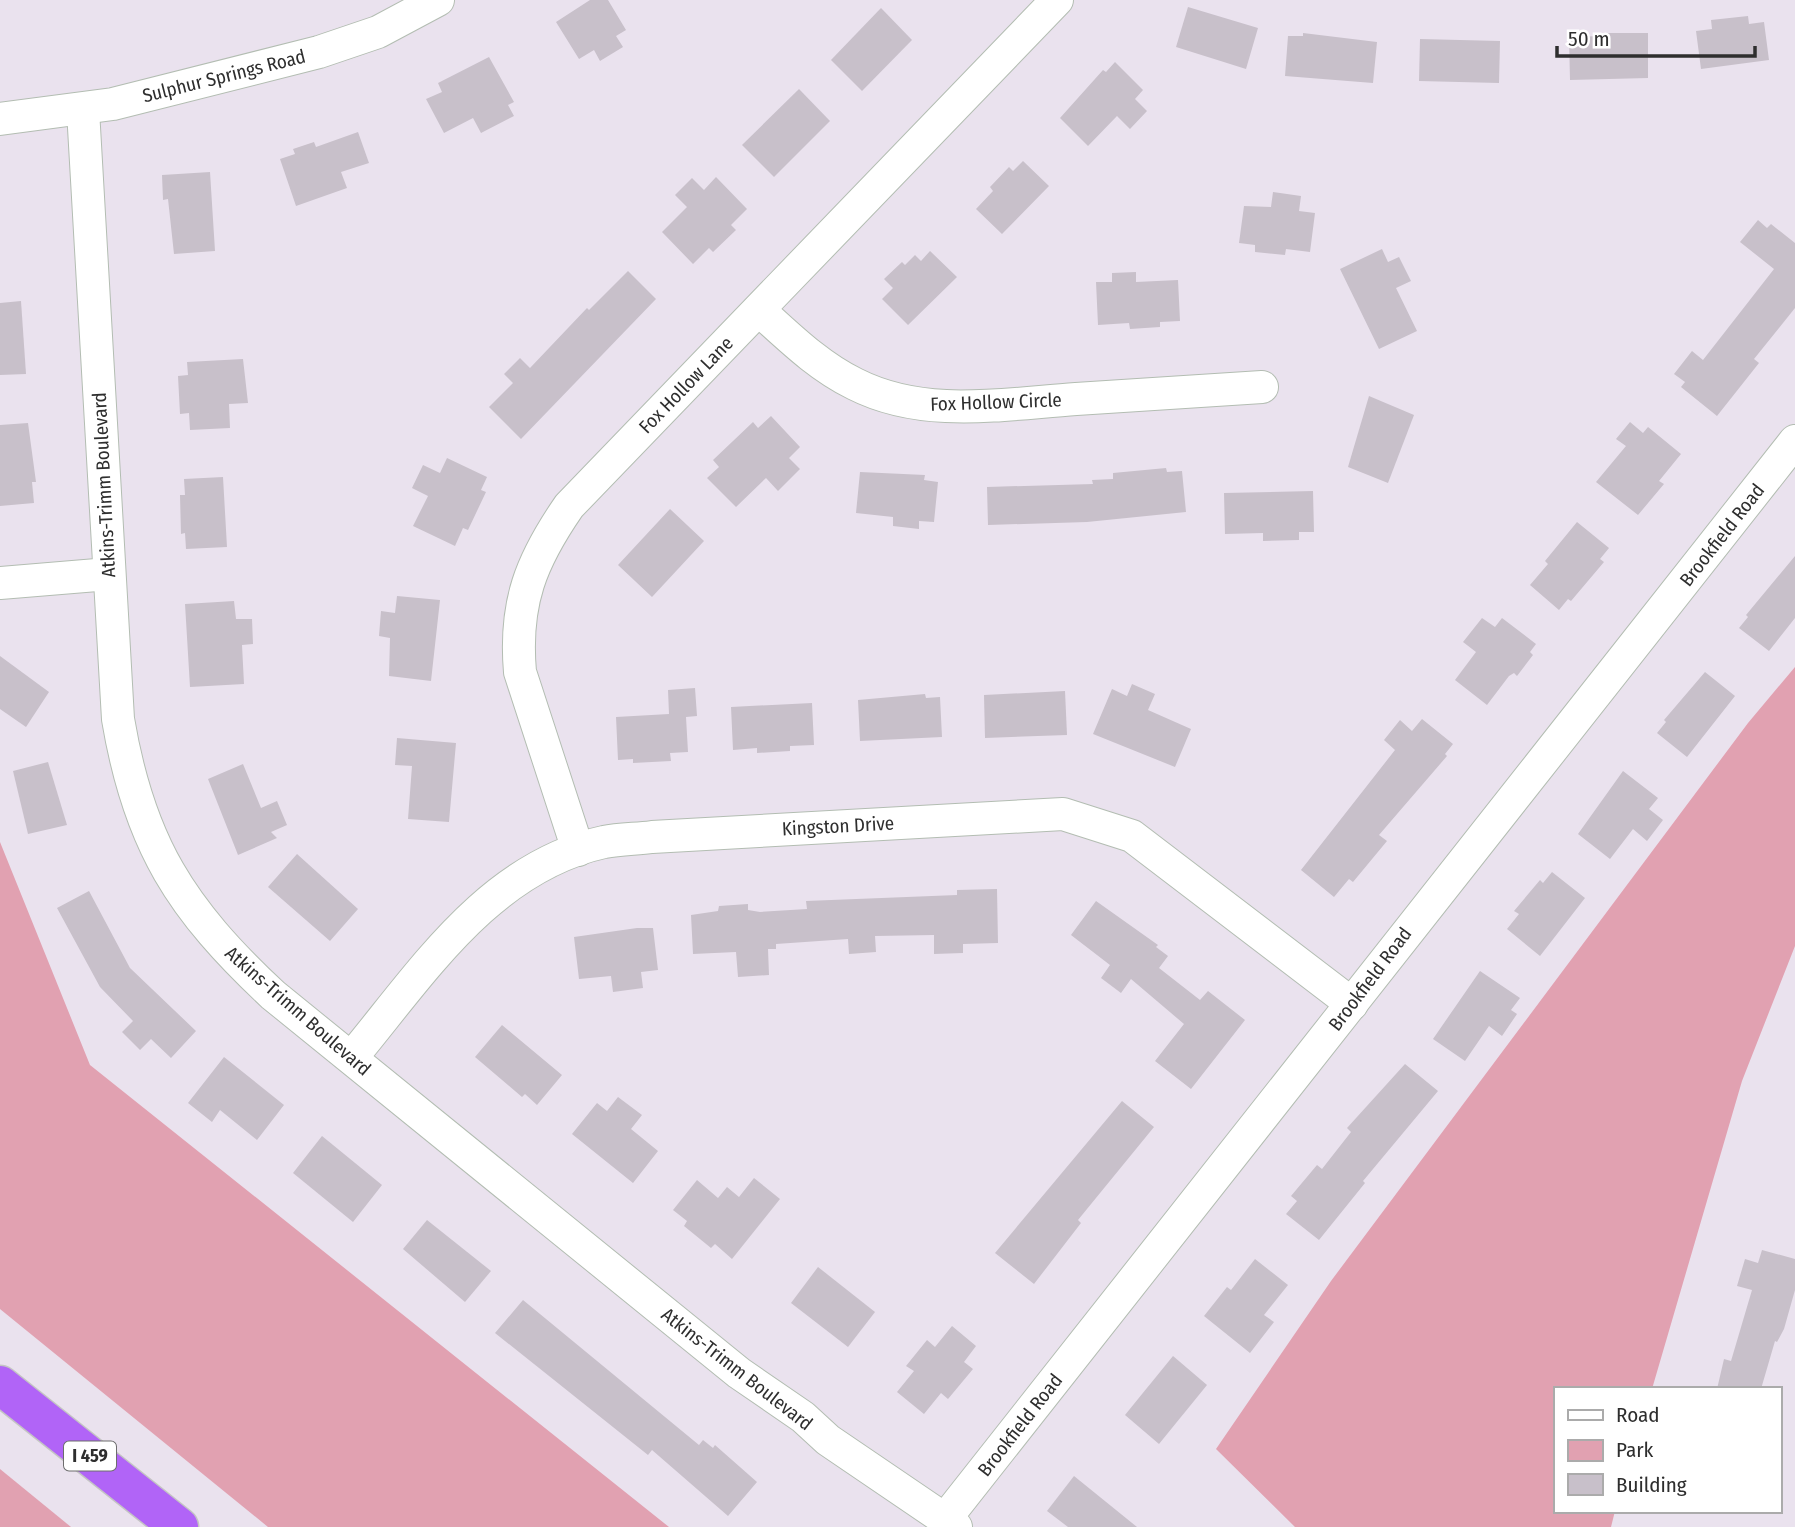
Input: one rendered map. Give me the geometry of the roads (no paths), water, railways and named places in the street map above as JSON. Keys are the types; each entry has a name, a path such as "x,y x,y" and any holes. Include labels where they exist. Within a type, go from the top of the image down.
{"highway":[{"name":"I 459","path":"0,1385 179,1527"}],"street":[{"name":"Sulphur Springs Road","path":"0,118 83,110 319,52 377,32 438,0"},
{"name":"Fox Hollow Lane","path":"578,850 520,671 517,643 521,605 531,570 544,542 569,506 1057,0"},
{"name":"Atkins-Trimm Boulevard","path":"83,110 118,719 127,771 142,820 169,877 191,910 228,953 273,995 739,1373 803,1417 828,1440 951,1523"},
{"name":"Fox Hollow Circle","path":"759,310 812,358 856,385 905,402 959,406 1262,387"},
{"name":"Brookfield Road","path":"951,1523 1352,1004 1795,441"},
{"path":"0,583 109,574"},
{"name":"Kingston Drive","path":"352,1058 464,922 523,875 578,850 606,842 652,837 1063,814 1132,836 1352,1004"}]}
